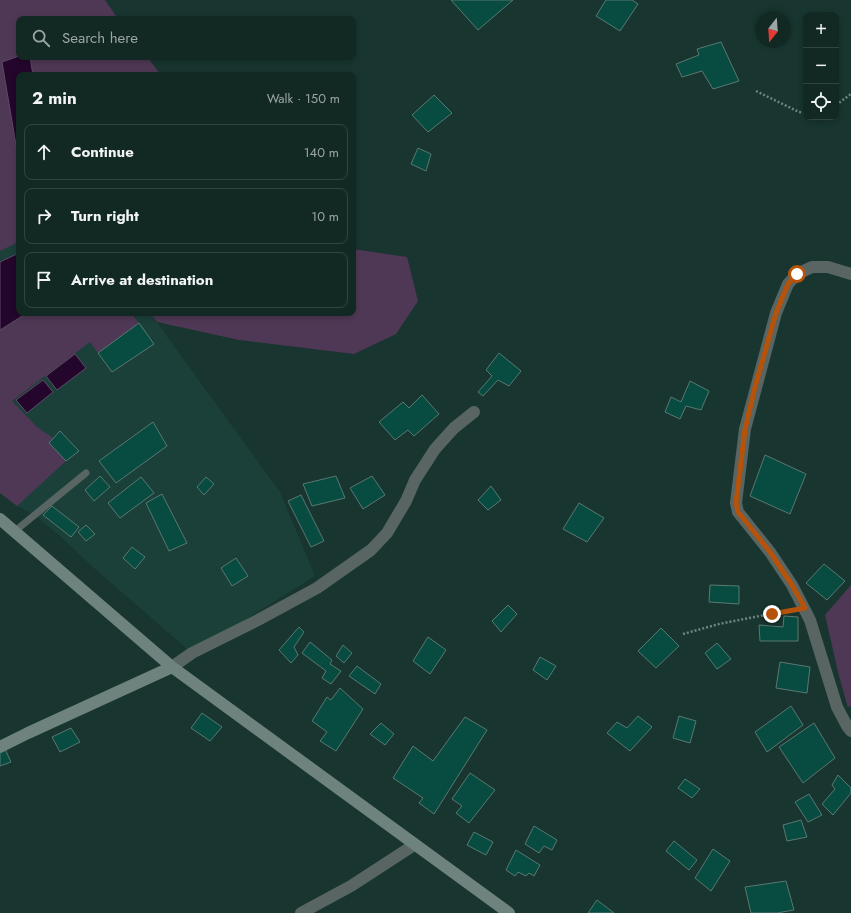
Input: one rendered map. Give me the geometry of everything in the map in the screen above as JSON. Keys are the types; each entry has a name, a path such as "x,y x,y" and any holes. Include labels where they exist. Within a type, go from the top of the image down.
{"street":[{"path":"851,274 828,267 812,267 797,274 788,284 776,313 745,429 736,503 738,512 770,552 805,608 837,707 851,731"},
{"path":"0,747 172,667 192,652 258,620 317,588 371,550 387,533 406,501 415,480 435,449 454,428 474,412"},
{"path":"0,520 15,531 172,667 509,913"},
{"path":"301,913 351,886 414,844"}],"lane":[{"path":"15,531 86,473"}],"path":[{"path":"756,90 799,112 803,113"},
{"path":"839,103 851,94"},
{"path":"683,634 719,624 805,608"}],"shaded area":[{"path":"0,0 105,0 116,16 16,16 16,60 149,60 159,72 16,72 16,243 0,251"},
{"path":"16,57 16,60 30,60 32,72 16,72 16,145 2,62"},
{"path":"16,243 16,316 152,316 280,492 315,576 192,653 96,570 60,536 33,514 17,506 0,493 0,251"},
{"path":"356,249 407,257 418,301 396,334 354,354 239,340 157,322 152,316 356,316"},
{"path":"16,254 16,316 22,316 0,330 0,262"},
{"path":"22,316 133,316 139,323 98,353 90,342 12,401 37,427 53,438 49,443 66,461 17,506 0,493 0,330"},
{"path":"75,354 86,368 57,390 46,376"},
{"path":"43,380 53,392 27,413 16,400"},
{"path":"851,585 851,705 848,708 825,615"}],"building":[{"path":"451,0 513,0 478,30"},
{"path":"606,0 632,0 638,4 620,31 596,16"},
{"path":"721,42 739,81 713,89 702,71 682,77 676,64 699,55 697,49"},
{"path":"434,95 452,113 428,132 412,115"},
{"path":"418,148 431,154 426,171 411,164"},
{"path":"139,323 154,344 112,372 98,353"},
{"path":"499,353 521,371 509,386 498,380 483,396 478,392 492,376 486,370"},
{"path":"690,381 709,391 701,410 686,406 680,419 665,412 671,397 681,402"},
{"path":"422,395 439,414 414,436 408,430 395,440 379,422 403,402 409,408"},
{"path":"153,422 167,446 116,483 99,461"},
{"path":"60,431 79,451 66,461 49,443"},
{"path":"765,455 806,474 790,514 750,496"},
{"path":"100,476 110,487 94,501 85,490"},
{"path":"336,476 345,498 312,506 303,484"},
{"path":"372,476 385,495 363,509 350,488"},
{"path":"141,477 154,493 120,518 108,503"},
{"path":"206,477 214,484 204,495 197,487"},
{"path":"491,486 501,500 488,510 478,500"},
{"path":"162,494 187,543 169,551 146,503"},
{"path":"301,495 324,541 311,547 288,501"},
{"path":"579,503 604,518 587,542 563,529"},
{"path":"52,506 79,527 71,537 43,515"},
{"path":"86,525 95,534 86,541 78,532"},
{"path":"132,547 145,557 135,569 123,558"},
{"path":"236,558 248,576 232,586 221,568"},
{"path":"824,564 845,581 827,600 806,583"},
{"path":"710,585 739,586 739,604 709,602"},
{"path":"508,605 517,614 501,632 492,621"},
{"path":"784,616 798,617 798,641 760,641 759,625 783,627"},
{"path":"299,627 304,632 294,647 298,655 291,663 279,650"},
{"path":"661,628 679,646 656,668 638,651"},
{"path":"428,637 446,650 430,674 413,661"},
{"path":"310,642 332,660 330,664 341,671 331,684 322,678 326,671 302,653"},
{"path":"717,643 731,659 717,669 705,653"},
{"path":"343,645 352,653 344,663 336,656"},
{"path":"540,657 556,666 547,680 533,670"},
{"path":"780,662 810,667 807,693 776,688"},
{"path":"357,666 381,684 375,694 349,676"},
{"path":"340,688 363,709 336,751 320,741 327,732 312,721 327,697 331,700"},
{"path":"791,706 803,725 767,752 755,732"},
{"path":"202,713 222,727 210,741 191,728"},
{"path":"638,716 652,727 630,751 607,733 617,722 627,728"},
{"path":"679,716 696,721 690,743 673,738"},
{"path":"465,717 487,730 434,814 419,803 423,798 393,778 413,746 433,761"},
{"path":"381,723 394,734 385,745 370,734"},
{"path":"814,723 835,758 803,783 779,747"},
{"path":"71,728 80,742 60,752 52,737"},
{"path":"5,749 11,762 0,766 0,752"},
{"path":"470,773 495,790 469,823 456,813 462,806 452,799"},
{"path":"838,775 851,788 851,793 833,815 822,804 835,789 832,785"},
{"path":"685,779 700,789 692,798 678,788"},
{"path":"809,794 822,815 808,822 795,802"},
{"path":"801,820 807,837 787,841 783,825"},
{"path":"534,826 557,840 552,850 544,846 539,853 525,844"},
{"path":"474,832 493,842 486,855 467,845"},
{"path":"674,841 697,860 689,870 666,851"},
{"path":"713,849 730,861 711,891 695,878"},
{"path":"516,850 540,865 534,876 529,873 526,876 518,872 515,876 506,870"},
{"path":"786,881 794,910 777,913 751,913 745,887"},
{"path":"597,900 614,913 588,913"}],"route":[{"path":"772,614 805,608 770,552 738,512 736,503 745,429 755,387 776,313 788,284 797,274"}]}
